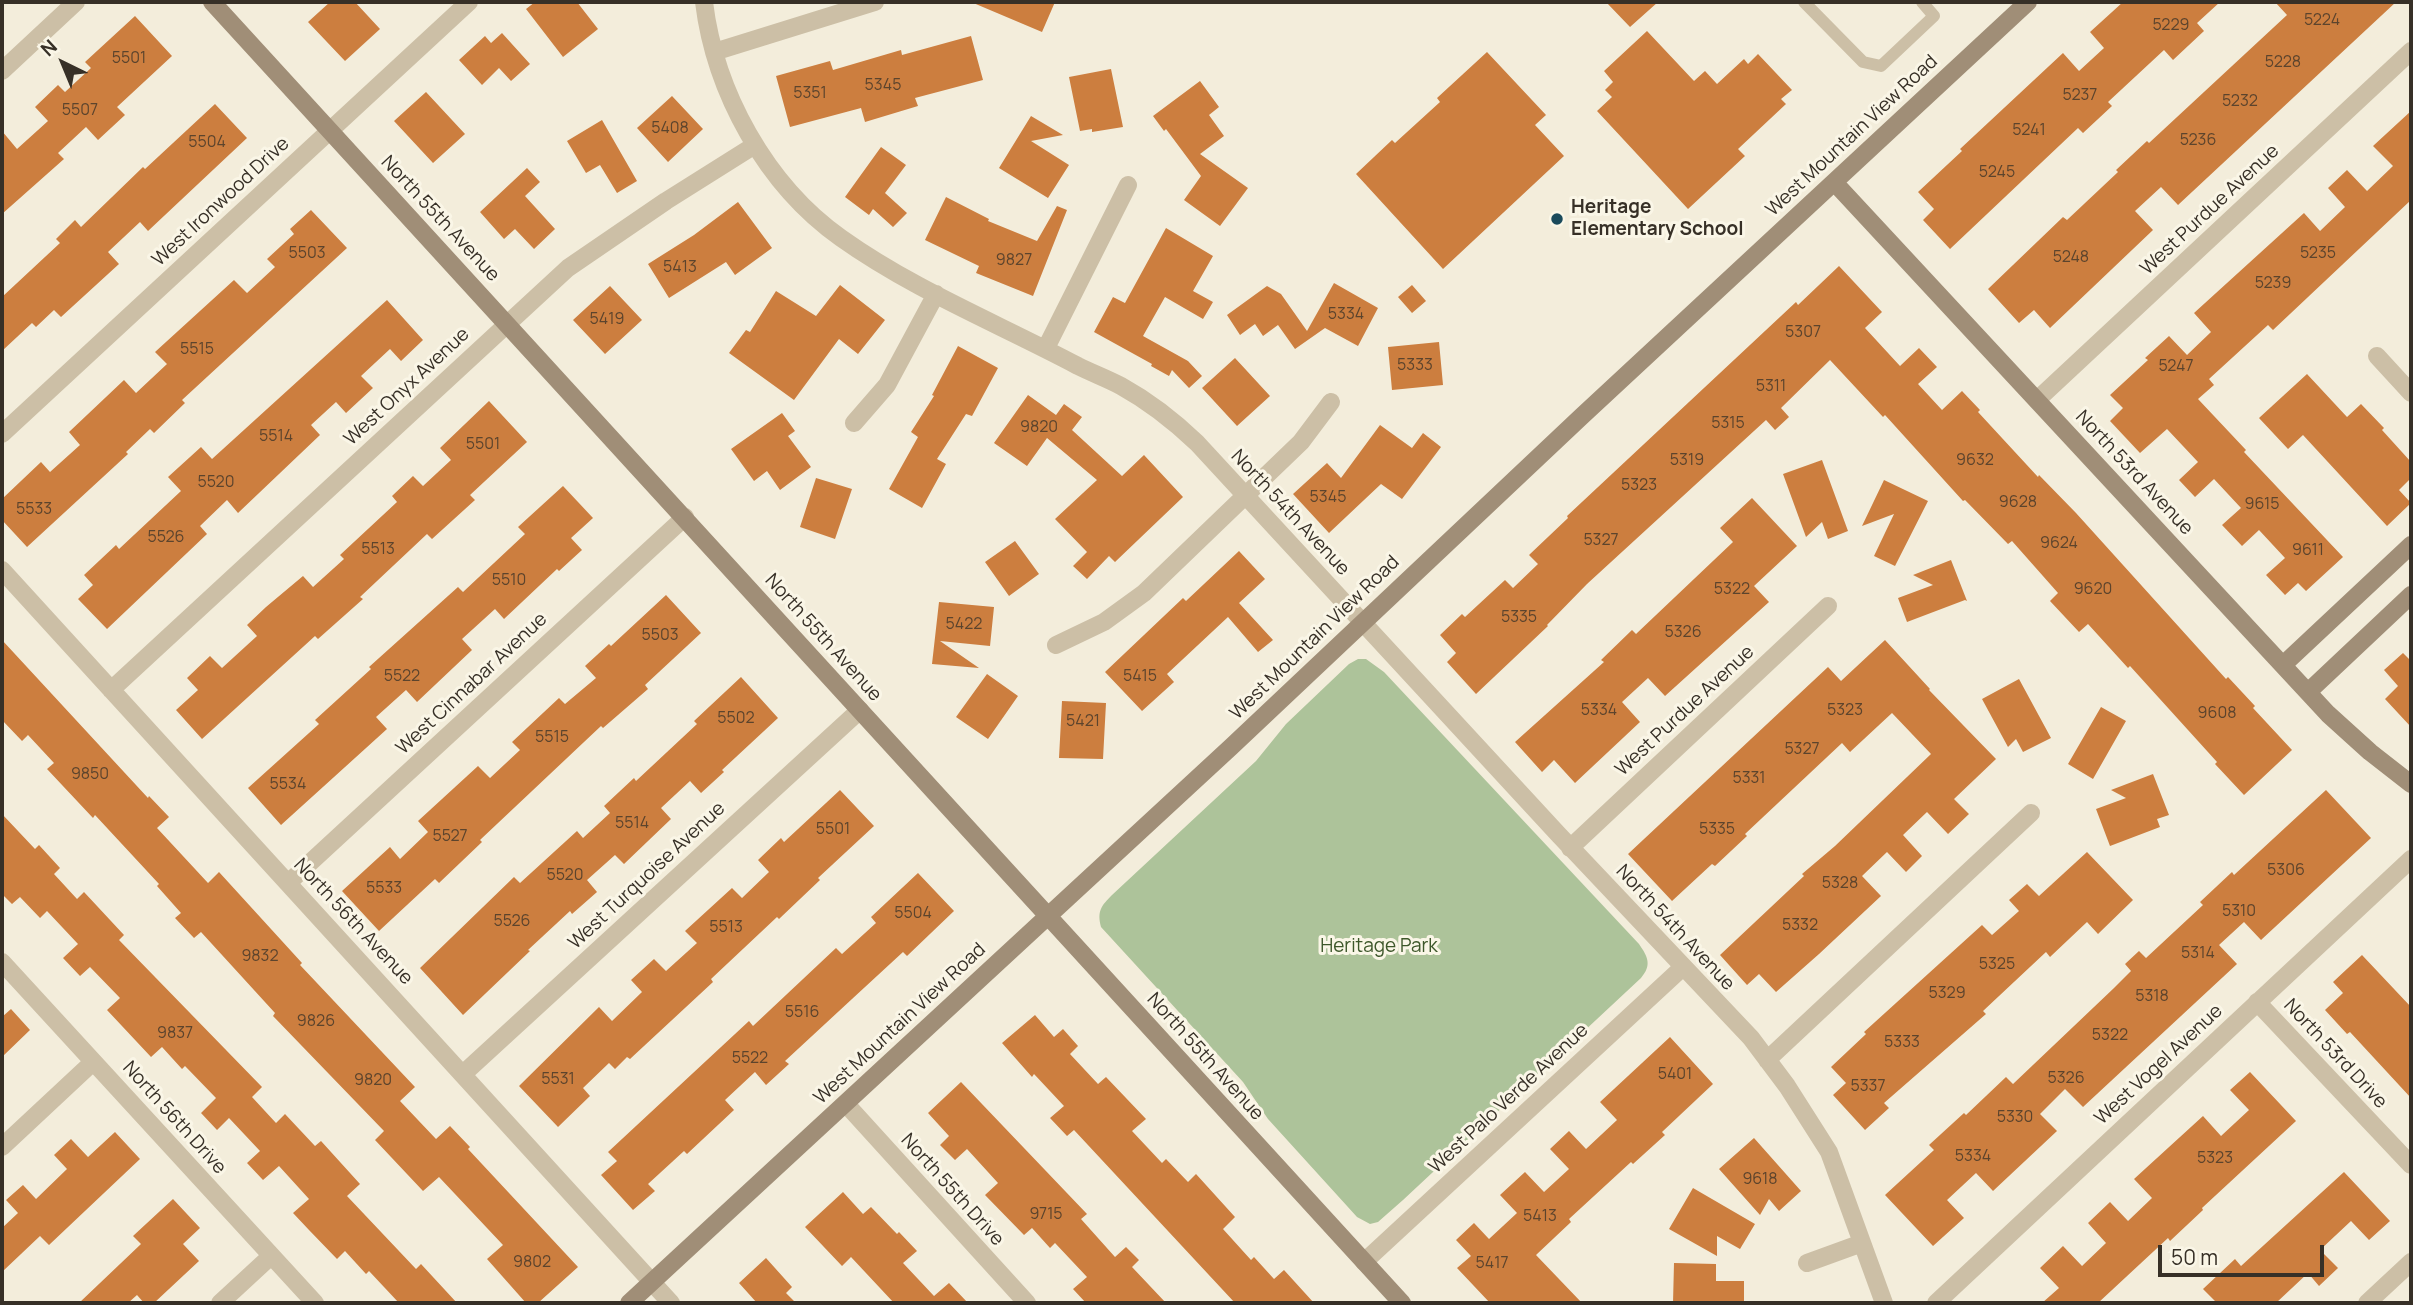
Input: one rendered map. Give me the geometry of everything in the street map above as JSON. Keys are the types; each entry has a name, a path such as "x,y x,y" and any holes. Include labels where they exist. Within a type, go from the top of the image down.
{"street":[{"path":"2,71 76,2"},
{"name":"North 55th Avenue","path":"212,2 1402,1303"},
{"name":"West Ironwood Drive","path":"2,434 469,2"},
{"name":"North 54th Avenue","path":"704,2 707,30 740,119 755,145 796,197 840,237 936,294 1122,386 1167,415 1198,443 1570,848 1751,1038 1787,1086 1829,1152 1884,1303"},
{"path":"714,52 875,2"},
{"name":"West Mountain View Road","path":"629,1303 1231,747 2023,4"},
{"name":"West Purdue Avenue","path":"2036,400 2411,51"},
{"name":"West Onyx Avenue","path":"111,690 568,268 611,237 755,145"},
{"name":"North 53rd Avenue","path":"1834,182 2308,692 2370,752 2411,784"},
{"path":"1046,348 1128,185"},
{"path":"854,423 887,385 936,294"},
{"path":"2377,356 2411,393"},
{"path":"1056,645 1104,622 1144,593 1301,442 1331,402"},
{"name":"West Cinnabar Avenue","path":"288,883 685,517"},
{"path":"2283,665 2411,545"},
{"name":"North 56th Avenue","path":"2,570 671,1303"},
{"path":"2308,692 2411,595"},
{"name":"West Purdue Avenue","path":"1570,848 1828,606"},
{"name":"West Turquoise Avenue","path":"463,1074 860,710"},
{"path":"1767,1060 2031,813"},
{"name":"West Vogel Avenue","path":"1936,1303 2411,859"},
{"name":"North 56th Drive","path":"2,962 314,1303"},
{"name":"West Palo Verde Avenue","path":"1364,1262 1683,967"},
{"name":"North 53rd Drive","path":"2257,1002 2411,1165"},
{"path":"2,1147 93,1062"},
{"name":"North 55th Drive","path":"846,1104 1027,1303"},
{"path":"1807,1263 1862,1243"},
{"path":"220,1303 271,1256"},
{"path":"2367,1303 2411,1262"}],"lane":[{"path":"1804,2 1863,62 1881,65 1934,16 1922,2"}],"green space":[{"name":"Heritage Park","path":"1358,659 1366,659 1384,672 1639,944 1647,961 1647,969 1641,978 1403,1200 1378,1222 1370,1224 1357,1217 1268,1119 1243,1082 1101,927 1099,917 1103,906 1112,895 1256,761 1286,724 1349,664"}],"building":[{"path":"330,2 355,2 380,29 345,61 308,22"},
{"path":"535,2 577,2 598,29 563,57 526,9"},
{"path":"971,2 1055,2 1042,32"},
{"path":"1606,2 1658,2 1630,27"},
{"path":"2123,2 2220,2 2197,23 2204,31 2173,60 2164,50 2108,102 2112,106 2083,133 2078,128 1950,249 1923,220 1934,209 1918,192 2063,53 2079,71 2104,48 2090,32"},
{"path":"2275,2 2396,2 2178,205 2161,187 2135,211 2153,230 2050,328 2034,310 2019,323 1988,289 2063,217 2067,220 2147,141 2149,143 2287,15"},
{"path":"135,16 172,56 117,107 125,115 98,140 86,127 58,153 64,159 2,214 2,131 17,149 48,121 35,107 58,85 65,92 91,68 85,62"},
{"path":"1647,31 1694,81 1705,71 1717,84 1744,59 1748,64 1758,54 1792,90 1781,99 1786,104 1738,149 1745,156 1688,209 1597,111 1612,97 1605,90 1613,82 1604,71"},
{"path":"502,33 530,64 511,81 499,68 482,85 459,60 485,36 491,43"},
{"path":"971,36 983,80 915,98 918,106 865,122 861,108 790,127 776,76 830,61 833,70 901,50 902,55"},
{"path":"1487,52 1546,115 1535,125 1564,156 1443,269 1356,174 1392,140 1395,143 1440,102 1437,98"},
{"path":"1111,69 1123,127 1092,132 1092,129 1080,131 1069,77"},
{"path":"1200,81 1219,107 1209,115 1224,136 1200,154 1248,188 1220,226 1184,200 1201,176 1153,116"},
{"path":"426,92 465,134 433,163 394,121"},
{"path":"672,96 703,129 668,162 637,128"},
{"path":"215,104 247,138 148,231 140,222 108,252 119,264 61,317 54,310 36,327 32,323 2,351 2,297 60,243 56,239 75,220 81,227 143,167 145,169"},
{"path":"2411,111 2411,200 2273,330 2268,325 2209,379 2214,385 2198,399 2343,557 2306,591 2298,583 2285,595 2266,575 2285,558 2259,530 2242,546 2222,525 2241,508 2214,479 2195,497 2179,480 2198,462 2167,429 2140,453 2110,421 2123,408 2110,395 2148,360 2145,358 2169,336 2187,355 2211,332 2194,313 2304,213 2320,231 2345,207 2328,188 2347,170 2367,191 2393,166 2373,146"},
{"path":"1031,116 1063,135 1031,141 1069,165 1048,198 999,168"},
{"path":"602,120 637,181 617,193 600,165 586,173 567,141"},
{"path":"881,147 906,165 885,193 907,213 893,227 873,209 869,215 845,197"},
{"path":"527,168 540,182 525,196 555,229 534,249 515,229 504,239 480,212"},
{"path":"946,197 989,219 988,221 1037,241 1057,206 1067,210 1033,296 976,273 979,266 925,240"},
{"path":"738,202 772,248 735,275 726,262 669,298 648,264 694,235"},
{"path":"311,210 347,248 182,400 185,403 154,433 150,429 126,452 128,454 27,547 2,520 2,499 41,462 50,472 80,445 69,432 124,380 136,393 167,364 155,352 234,280 247,293 275,267 267,259 294,234 290,229"},
{"path":"1166,228 1213,256 1193,291 1213,302 1203,319 1165,297 1143,336 1188,361 1202,376 1189,388 1172,370 1169,376 1094,332 1113,297 1125,303"},
{"path":"1839,266 1882,312 1865,328 1900,366 1919,348 1937,367 1918,384 1942,410 1962,391 2038,477 2039,475 2076,513 2226,679 2228,677 2255,706 2253,708 2292,750 2244,795 2130,666 2128,668 2088,624 2079,632 2050,601 2058,593 2012,541 2008,544 1965,500 1963,501 1885,415 1883,417 1830,360 1781,408 1789,417 1775,430 1766,420 1587,584 1548,626 1476,694 1447,662 1456,653 1440,635 1462,614 1465,617 1505,580 1513,588 1538,564 1529,555 1568,518 1567,516 1796,302 1798,305"},
{"path":"1334,283 1378,308 1358,346 1325,328 1295,349 1278,325 1263,336 1255,324 1240,335 1227,315 1267,286 1281,294 1307,331"},
{"path":"840,285 885,320 858,354 839,339 794,400 729,353 746,330 750,332 776,291 816,316"},
{"path":"1412,285 1426,301 1412,313 1398,297"},
{"path":"610,286 642,320 605,354 573,320"},
{"path":"387,300 423,340 401,361 390,349 361,376 373,388 346,413 336,402 311,425 320,435 238,513 227,500 200,526 207,534 107,629 78,599 93,585 84,575 116,545 119,549 181,491 168,477 201,447 212,459"},
{"path":"1439,342 1443,385 1392,390 1388,347"},
{"path":"958,346 998,368 972,416 966,414 937,459 946,464 922,508 889,489 918,437 911,432 934,396 932,395"},
{"path":"1235,358 1270,396 1237,426 1202,388"},
{"path":"2307,374 2347,417 2361,404 2411,462 2411,478 2399,490 2411,503 2387,526 2303,435 2288,449 2259,418"},
{"path":"1028,395 1056,415 1064,404 1082,417 1072,430 1122,476 1144,455 1183,497 1115,562 1109,556 1087,579 1073,566 1087,552 1055,519 1097,480 1047,438 1027,466 994,443"},
{"path":"489,401 527,442 470,495 475,500 432,539 427,534 360,597 363,599 318,639 315,636 202,739 176,710 198,690 187,678 210,656 222,668 257,636 247,625 266,607 303,576 313,587 344,559 340,555 397,502 392,496 413,476 423,486 451,460 440,448"},
{"path":"782,413 795,431 788,436 811,467 780,490 767,471 754,481 731,449"},
{"path":"1380,425 1412,448 1423,433 1441,447 1402,499 1381,484 1329,533 1293,494 1327,463 1341,478"},
{"path":"1822,460 1848,531 1828,539 1822,522 1806,537 1783,474"},
{"path":"816,478 852,489 835,539 800,527"},
{"path":"1884,480 1928,501 1895,566 1874,556 1894,514 1862,526"},
{"path":"563,486 593,518 571,538 582,550 559,571 557,569 504,619 495,609 462,639 472,650 417,702 406,690 376,717 387,729 281,825 248,788 319,724 315,720 371,669 369,667 458,587 463,592 525,534 518,527"},
{"path":"1752,498 1797,546 1754,586 1769,602 1665,696 1648,678 1622,702 1640,722 1575,783 1554,760 1542,772 1515,742 1604,662 1601,660 1632,630 1636,634 1733,542 1720,528"},
{"path":"1015,541 1039,574 1009,596 985,562"},
{"path":"1239,551 1265,579 1239,603 1273,640 1258,652 1228,617 1167,674 1174,682 1142,711 1105,672 1183,598 1186,601"},
{"path":"1951,560 1967,601 1907,622 1898,598 1933,585 1913,575"},
{"path":"666,595 701,633 645,685 648,689 603,728 601,726 480,840 482,842 439,883 435,879 379,931 342,891 390,847 400,859 428,832 418,821 478,766 490,778 520,750 512,742 559,698 565,704 596,678 585,666"},
{"path":"939,602 994,607 990,646 940,641 979,668 932,664"},
{"path":"2,640 148,798 149,796 169,817 157,828 208,883 219,872 302,963 300,965 415,1087 400,1101 436,1139 450,1126 470,1147 468,1149 578,1267 538,1303 526,1303 487,1259 503,1245 439,1177 423,1191 375,1140 384,1131 273,1016 275,1013 201,932 194,938 175,918 181,913 157,886 159,884 95,815 93,818 47,769 54,763 28,735 22,741 2,720"},
{"path":"1885,640 1996,759 1954,799 1969,814 1948,834 1927,812 1903,835 1922,856 1906,872 1887,852 1862,876 1881,896 1819,954 1776,992 1759,974 1747,985 1720,955 1931,754 1892,713 1850,752 1842,743 1745,834 1747,836 1715,866 1712,864 1672,901 1628,854 1828,667 1841,681"},
{"path":"2403,653 2411,661 2411,727 2385,699 2398,686 2384,670"},
{"path":"987,674 1018,696 988,739 956,717"},
{"path":"741,677 778,718 701,793 690,781 661,808 671,819 624,864 615,855 587,880 597,892 572,914 570,911 463,1015 420,968 514,877 520,883 577,831 583,838 610,813 604,806 634,778 636,781 697,724 694,721"},
{"path":"2019,679 2051,738 2023,752 2016,739 2008,747 1982,699"},
{"path":"1062,701 1106,703 1103,759 1059,758"},
{"path":"2101,707 2126,721 2093,779 2068,764"},
{"path":"2153,774 2169,815 2157,819 2160,827 2110,846 2096,809 2126,798 2111,790"},
{"path":"840,790 874,826 630,1059 627,1057 615,1069 609,1063 583,1088 590,1096 558,1127 519,1086 599,1007 612,1021 642,992 631,980 654,959 666,971 697,943 685,931 732,888 742,898 769,872 758,860 781,838 784,842"},
{"path":"2326,790 2371,838 2261,940 2244,922 2219,945 2237,964 2083,1107 2065,1089 2040,1114 2057,1131 1993,1191 1976,1173 1947,1200 1964,1218 1933,1246 1885,1195 1934,1150 1929,1145 1964,1113 1966,1115 2006,1077 2013,1084 2114,988 2131,971 2125,964 2139,951 2146,958 2203,905 2200,902 2232,872 2234,875"},
{"path":"2,814 35,849 39,845 60,868 54,874 77,899 84,892 124,935 119,940 262,1087 252,1097 276,1123 285,1114 315,1146 321,1141 360,1184 347,1196 416,1269 421,1264 457,1303 399,1303 369,1271 366,1274 345,1251 337,1259 293,1213 309,1199 279,1166 263,1180 247,1163 260,1151 229,1118 217,1130 201,1113 216,1098 185,1066 182,1069 162,1047 151,1057 107,1010 120,998 90,967 80,976 63,958 78,944 47,911 40,918 20,897 12,904 2,894"},
{"path":"2087,852 2133,900 2098,934 2087,922 2050,957 2046,952 1983,1011 1986,1014 1884,1103 1889,1108 1865,1130 1833,1095 1846,1083 1831,1067 1866,1034 1864,1032 1982,925 1992,935 2019,911 2009,900 2027,884 2039,896"},
{"path":"918,873 954,911 907,956 903,952 785,1061 789,1064 766,1085 755,1072 725,1100 734,1110 687,1154 684,1151 648,1184 655,1191 633,1210 601,1175 617,1161 608,1152 749,1021 753,1026 836,948 842,954 876,923 871,917"},
{"path":"2362,955 2411,1007 2411,1098 2350,1032 2347,1034 2325,1010 2343,993 2333,982"},
{"path":"11,1009 30,1030 2,1057 2,1017"},
{"path":"1035,1015 1054,1037 1063,1029 1078,1046 1070,1054 1098,1084 1106,1077 1146,1119 1132,1131 1162,1163 1166,1159 1188,1182 1196,1174 1235,1217 1223,1229 1251,1260 1254,1257 1274,1279 1284,1270 1314,1303 1235,1303 1074,1130 1067,1136 1050,1118 1064,1106 1034,1074 1032,1077 1002,1043"},
{"path":"1670,1037 1713,1084 1662,1132 1665,1135 1569,1219 1571,1222 1536,1255 1582,1303 1490,1303 1457,1268 1471,1256 1456,1240 1474,1223 1489,1239 1517,1213 1500,1195 1525,1172 1544,1192 1569,1169 1550,1149 1569,1131 1586,1149 1617,1120 1600,1102"},
{"path":"2250,1072 2296,1121 2170,1241 2168,1238 2098,1303 2042,1303 2059,1288 2040,1268 2063,1246 2082,1266 2106,1243 2088,1223 2110,1202 2128,1221 2152,1198 2134,1179 2203,1116 2221,1136 2249,1110 2230,1090"},
{"path":"961,1082 1087,1214 1081,1219 1115,1257 1126,1247 1139,1260 1132,1267 1166,1303 1086,1303 1073,1289 1087,1277 1055,1243 1050,1248 1032,1228 1024,1235 985,1195 998,1183 967,1149 955,1160 940,1145 949,1136 928,1113"},
{"path":"115,1132 140,1159 49,1245 40,1236 2,1272 2,1228 18,1213 6,1200 23,1185 36,1199 67,1169 54,1155 71,1139 88,1157"},
{"path":"1754,1138 1801,1191 1779,1211 1769,1199 1760,1215 1719,1169"},
{"path":"2344,1172 2390,1221 2369,1240 2351,1221 2320,1250 2338,1268 2319,1286 2308,1273 2276,1303 2217,1303 2203,1289 2235,1259 2241,1266"},
{"path":"1693,1188 1755,1224 1740,1249 1717,1236 1717,1256 1669,1229"},
{"path":"843,1192 863,1214 871,1207 917,1251 903,1263 934,1296 949,1283 968,1303 894,1303 851,1257 842,1266 805,1227"},
{"path":"173,1199 200,1228 183,1244 199,1261 154,1303 144,1303 137,1295 128,1303 79,1303 141,1244 133,1236"},
{"path":"766,1258 792,1287 786,1293 796,1303 757,1303 739,1283"},
{"path":"1674,1263 1716,1264 1716,1281 1744,1281 1744,1303 1673,1303"}],"place":[{"name":"Heritage Elementary School","path":"1557,219"}]}
